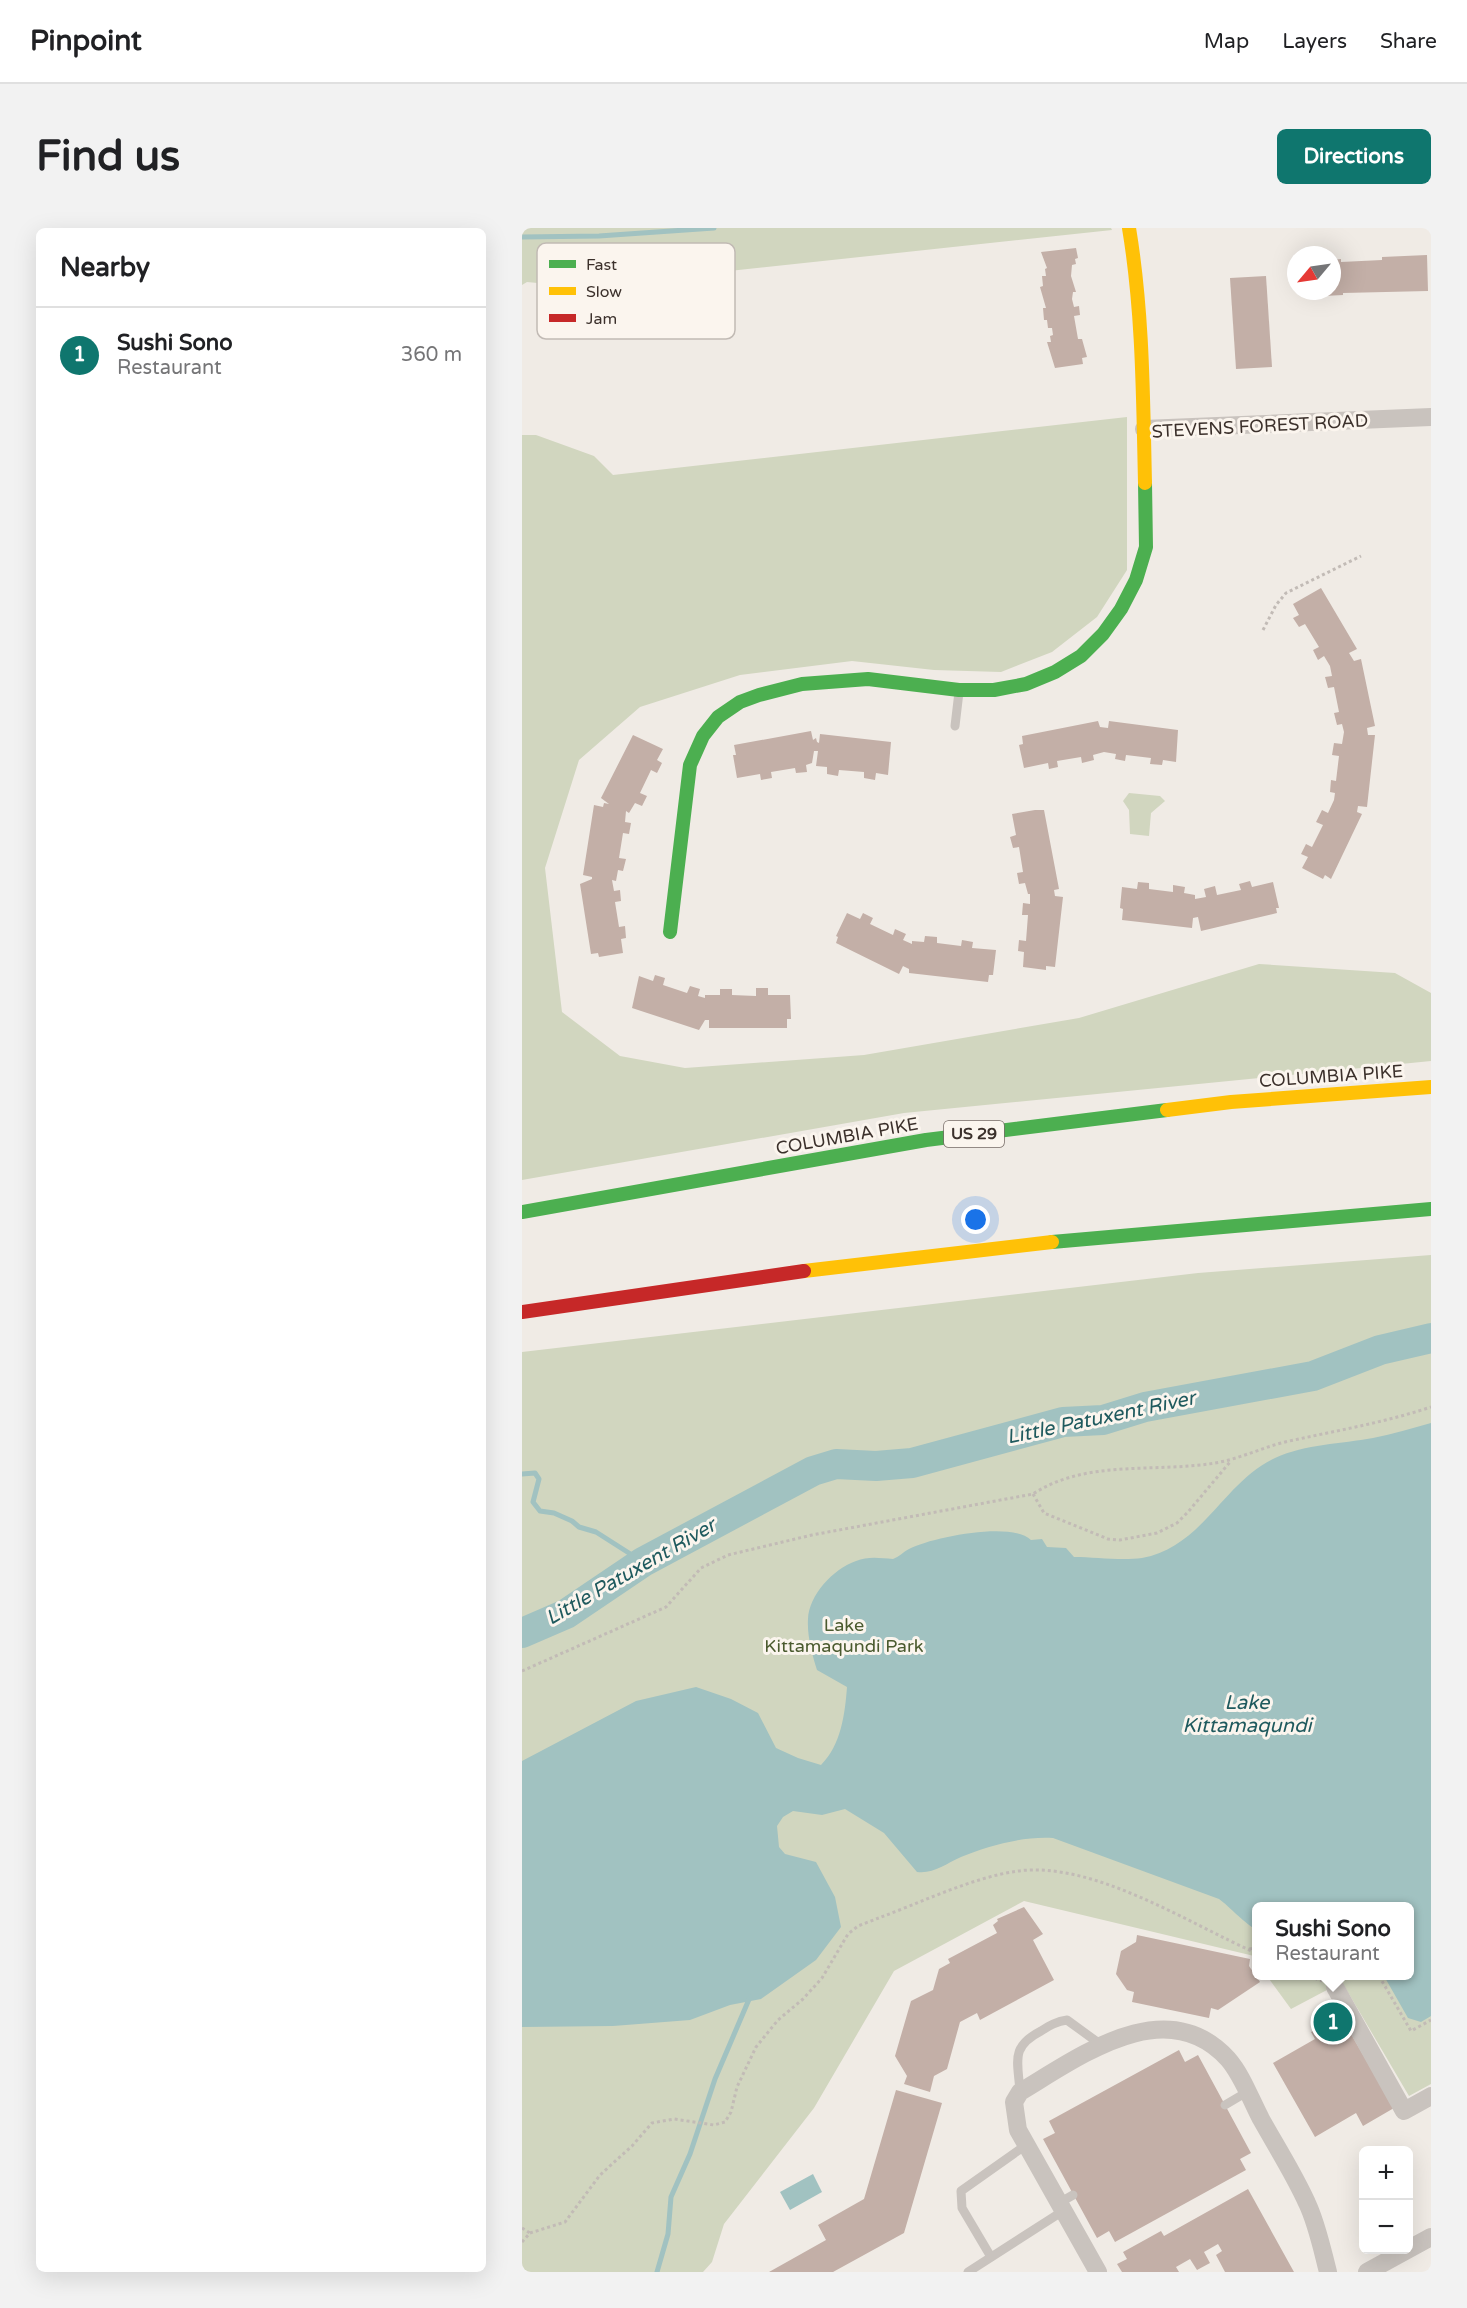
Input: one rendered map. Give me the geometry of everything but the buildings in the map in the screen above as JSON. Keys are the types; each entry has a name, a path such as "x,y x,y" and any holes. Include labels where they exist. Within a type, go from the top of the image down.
{"main road":[{"path":"1129,228 1136,265 1144,429"},
{"name":"STEVENS FOREST ROAD","path":"670,932 690,765 701,739 723,712 745,700 776,691 851,680 896,681 960,690 1002,689 1050,675 1084,655 1116,618 1133,586 1146,547 1144,429"},
{"name":"COLUMBIA PIKE","path":"522,1212 926,1140 1231,1102 1431,1087"},
{"path":"522,1312 799,1271 950,1253 1108,1236 1431,1209"}],"street":[{"name":"STEVENS FOREST ROAD","path":"1144,429 1431,417"},
{"path":"1335,1987 1404,2111 1431,2096"},
{"path":"1098,2272 1065,2203 1026,2145 1015,2118 1014,2102 1020,2091 1100,2044 1144,2030 1177,2031 1190,2034 1211,2044 1230,2061 1307,2204 1328,2272"},
{"path":"1367,2272 1431,2237"}],"lane":[{"path":"955,726 960,690"},
{"path":"1020,2091 1017,2055 1019,2046 1025,2039 1059,2021 1067,2020 1100,2044"},
{"path":"1225,2105 1247,2092"},
{"path":"991,2257 962,2208 961,2191 1026,2145"},
{"path":"968,2272 1065,2203"}],"path":[{"path":"1263,630 1276,605 1286,593 1362,556"},
{"path":"522,1671 666,1607 701,1568 728,1555 812,1534 1033,1494 1054,1483 1104,1472 1232,1460 1282,1443 1396,1419 1431,1407"},
{"path":"1033,1494 1044,1513 1068,1521 1098,1536 1120,1540 1139,1538 1157,1533 1177,1523 1232,1460"},
{"path":"522,2242 530,2233 565,2222 600,2175 632,2146 652,2123 666,2119 714,2125 725,2122 731,2112 737,2087 756,2047 778,2020 822,1978 848,1934 858,1926 985,1878 1019,1871 1057,1869 1104,1882 1252,1949"},
{"path":"1381,1980 1411,2031 1431,2020"},
{"path":"522,2228 530,2233"}],"green space":[{"path":"522,228 1111,228 1112,230 735,270 735,243 537,243 537,283 527,282 522,285"},
{"path":"1127,417 1127,570 1097,617 1052,652 1001,672 934,670 852,661 740,675 640,707 579,760 545,868 562,1012 620,1056 685,1068 864,1055 1079,1018 1259,964 1395,973 1431,993 1431,1061 904,1113 522,1180 522,435 536,435 594,456 613,475"},
{"path":"1129,793 1160,796 1165,801 1151,813 1149,836 1130,834 1129,810 1123,801"},
{"name":"Lake Kittamaqundi Park","path":"1431,1255 1431,2084 1409,2096 1342,1982 1291,2009 1270,1980 1414,1980 1414,1902 1252,1902 1252,1956 1024,1901 894,1971 814,2108 724,2224 712,2262 703,2272 522,2272 522,1352 1198,1273"}],"water":[{"name":"Lake Kittamaqundi","path":"1431,1423 1431,2016 1421,2022 1408,2018 1386,1980 1414,1980 1414,1902 1252,1902 1252,1926 1219,1899 1053,1838 1030,1839 994,1846 961,1857 934,1870 917,1872 884,1833 845,1809 822,1815 793,1811 783,1817 777,1826 779,1847 785,1854 816,1862 835,1897 841,1927 816,1960 761,1999 730,2005 690,2020 613,2026 522,2027 522,1761 636,1701 696,1687 731,1699 758,1713 776,1748 821,1765 833,1748 841,1729 847,1687 817,1670 809,1638 809,1610 824,1584 847,1565 865,1558 893,1559 920,1544 953,1536 990,1531 1021,1534 1031,1540 1042,1539 1047,1547 1066,1548 1074,1557 1142,1558 1163,1552 1181,1541 1197,1528 1241,1482 1275,1458 1299,1450 1395,1433"},
{"path":"813,2174 822,2192 790,2210 780,2192"}],"waterway":[{"path":"522,237 599,236 714,228"},
{"name":"Little Patuxent River","path":"522,1633 566,1614 643,1562 813,1471 836,1464 876,1466 912,1463 1063,1422 1103,1420 1145,1407 1313,1376 1380,1350 1431,1338"},
{"path":"522,1474 535,1473 539,1479 533,1502 540,1511 554,1513 572,1521 579,1527 596,1532 643,1562"},
{"path":"657,2272 668,2234 671,2197 690,2154 715,2079 750,1997"}],"traffic: fast":[{"path":"670,932 690,765 703,736 718,717 740,702 802,684 868,679 959,690 994,690 1026,684 1055,672 1081,656 1103,634 1121,609 1136,580 1146,547 1145,483"},
{"path":"522,1212 926,1140 1167,1110"},
{"path":"1052,1242 1431,1209"}],"traffic: slow":[{"path":"1129,228 1140,323 1145,483"},
{"path":"1167,1110 1231,1102 1431,1087"},
{"path":"804,1271 1052,1242"}],"traffic: jam":[{"path":"522,1312 804,1271"}],"place":[{"name":"Sushi Sono","path":"1333,2022"}]}
